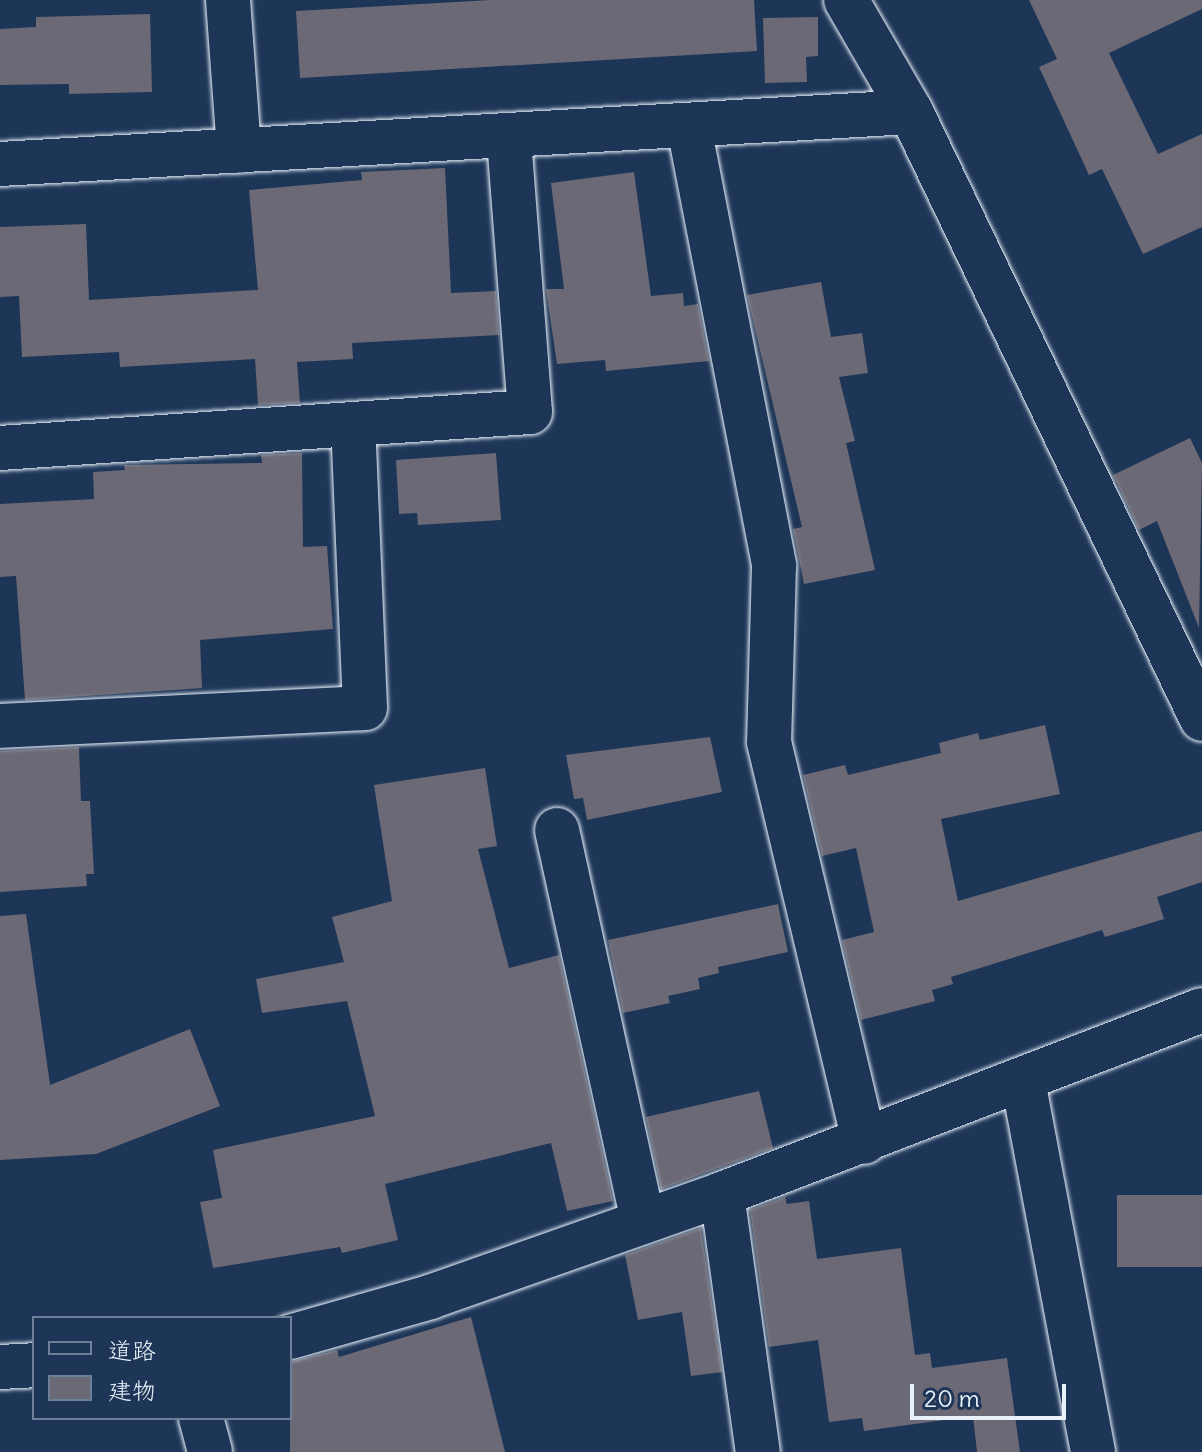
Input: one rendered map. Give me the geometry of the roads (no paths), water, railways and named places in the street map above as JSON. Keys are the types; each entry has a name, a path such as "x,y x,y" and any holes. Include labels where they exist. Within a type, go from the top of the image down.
{"street":[{"path":"228,0 239,151"},
{"path":"846,0 911,112 1202,719"},
{"path":"0,164 911,112"},
{"path":"689,127 774,566 769,742 864,1142"},
{"path":"0,448 353,427 530,412 509,137"},
{"path":"0,726 365,708 353,427"},
{"path":"557,830 643,1222"},
{"path":"292,1336 430,1297 722,1194 1202,1010"},
{"path":"1023,1081 1093,1452"},
{"path":"722,1194 758,1452"},
{"path":"0,1367 32,1365"},
{"path":"202,1420 210,1452"}]}
